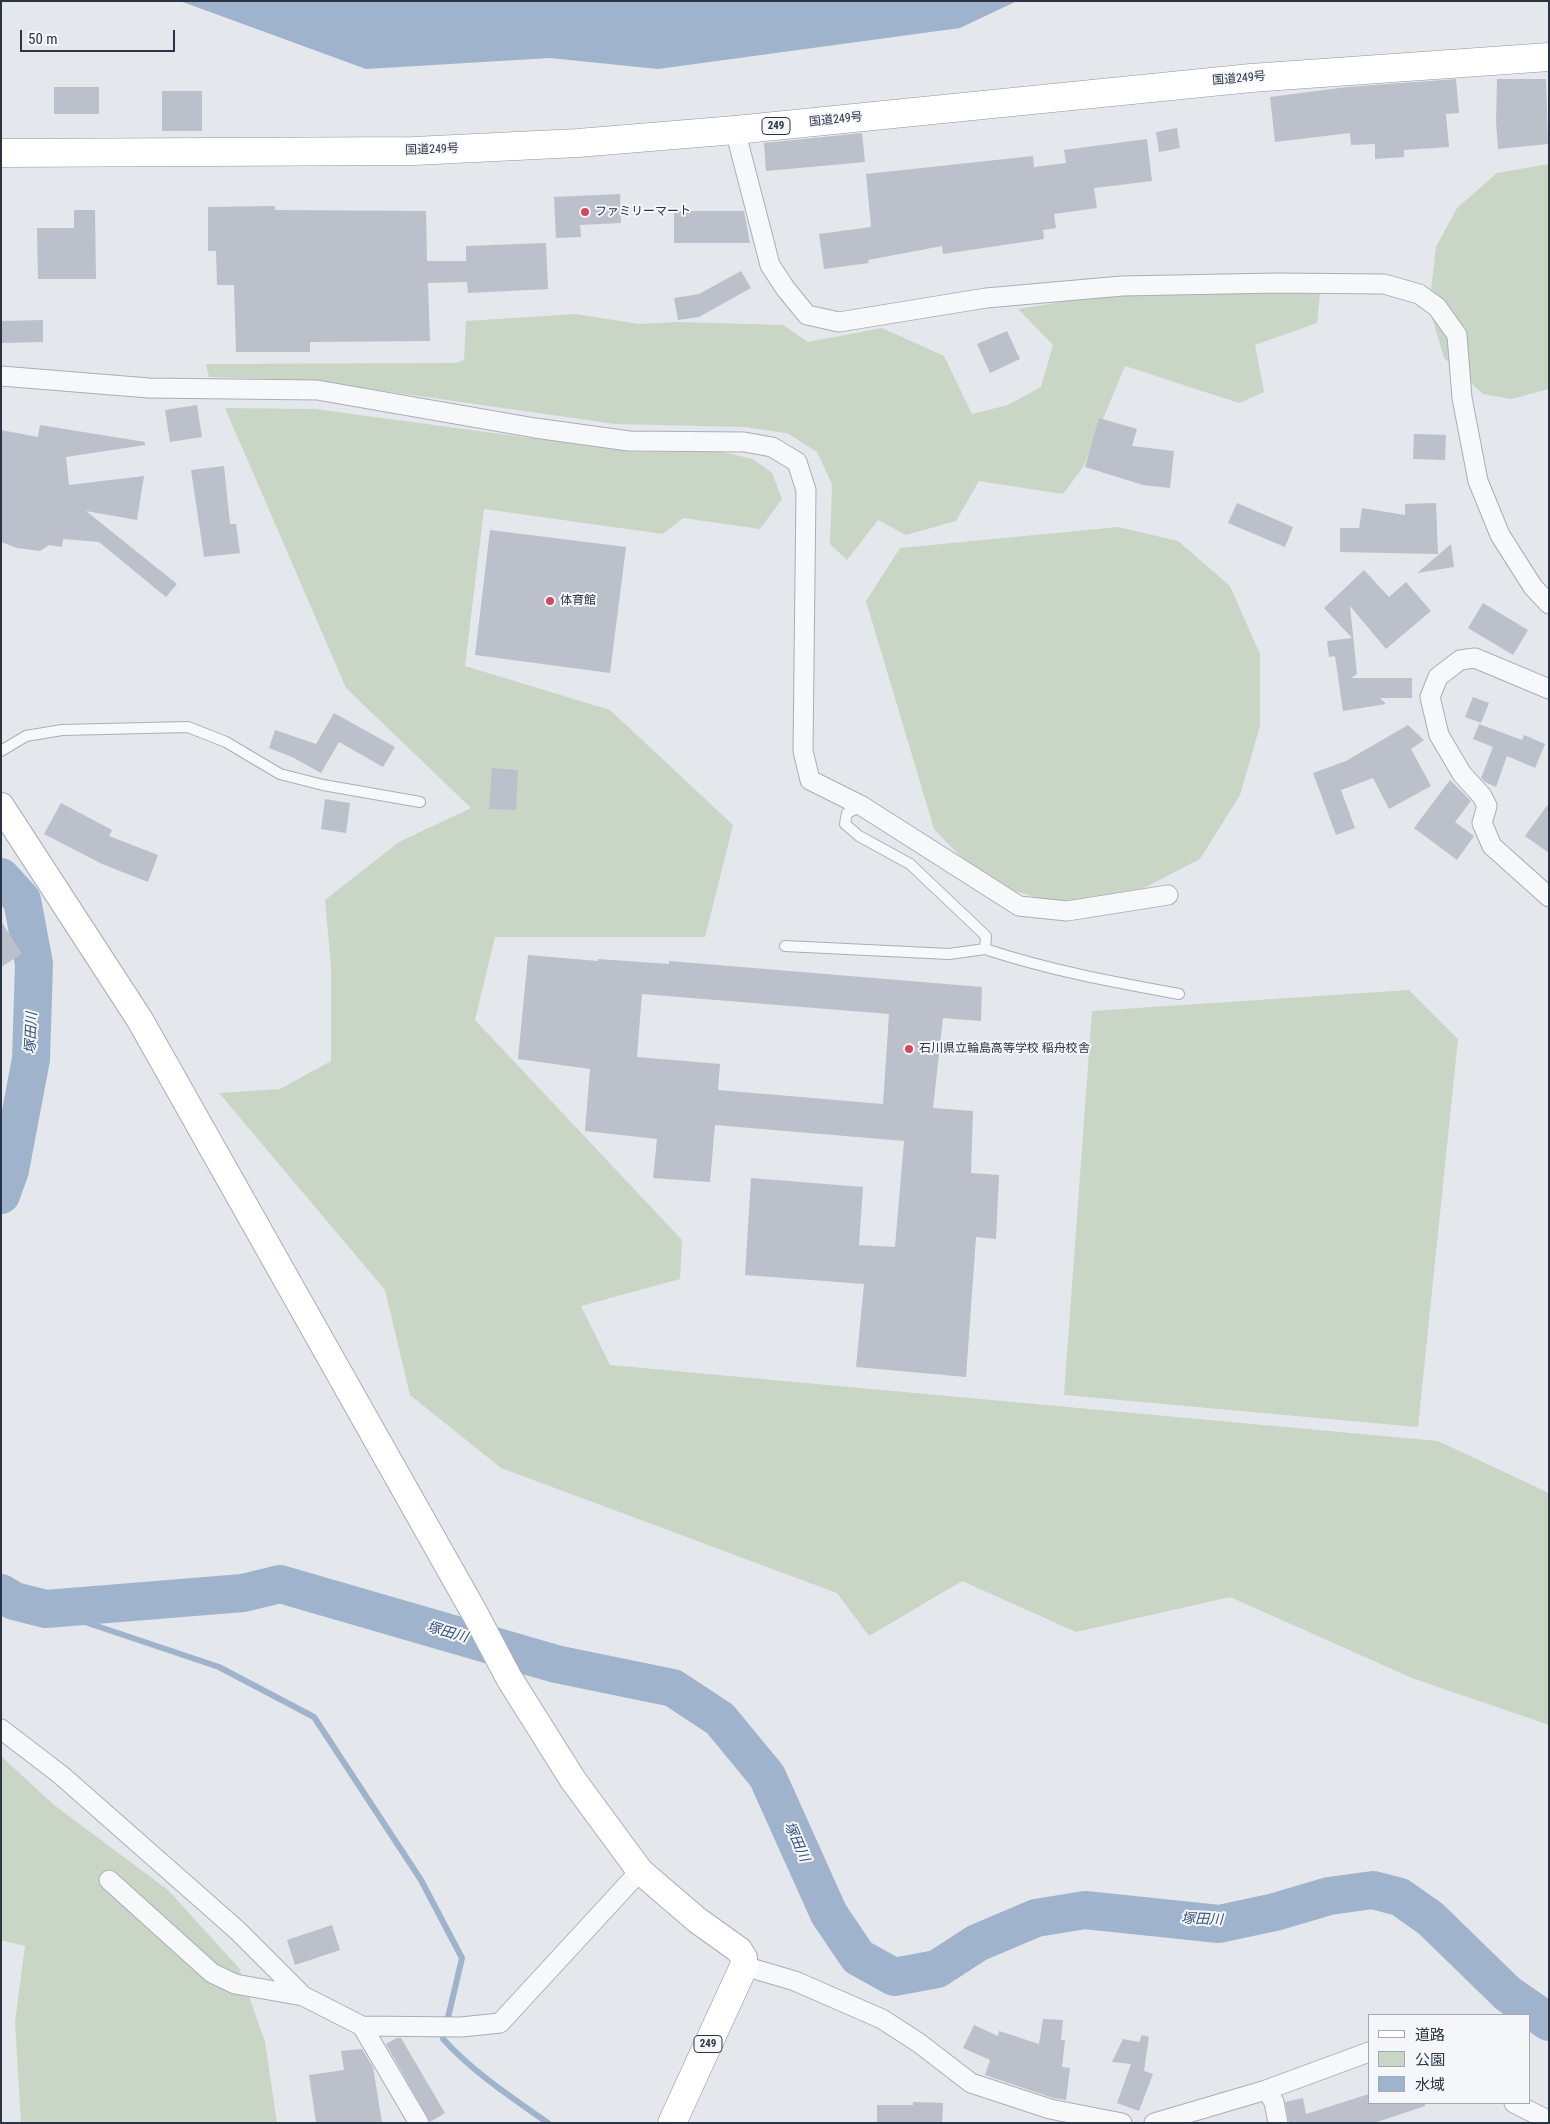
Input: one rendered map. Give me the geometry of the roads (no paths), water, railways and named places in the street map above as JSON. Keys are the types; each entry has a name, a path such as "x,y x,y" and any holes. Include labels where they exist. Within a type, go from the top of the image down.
{"highway":[{"name":"国道249号","path":"1,153 414,151 578,143 735,130 1251,78 1549,57"},
{"name":"249","path":"672,2123 744,1966"}],"street":[{"path":"735,130 770,265 785,288 807,314 839,322 986,298 1122,286 1277,283 1384,284 1419,294 1437,307 1457,335 1462,398 1478,481 1500,534 1533,587 1549,604"},
{"path":"1,376 149,388 317,390 535,428 629,441 744,442 772,447 797,462 806,490 803,752 810,780 862,806 1019,906 1068,911 1168,895"},
{"path":"1549,690 1475,658 1460,660 1438,677 1430,698 1439,735 1462,774 1482,796 1486,806 1482,823 1492,846 1549,897"},
{"path":"1,806 140,1020 474,1612 508,1678 573,1780 640,1871 697,1920 739,1950 744,1958 744,1966 795,1981 882,2019 919,2043 971,2084 1092,2120 1122,2123"},
{"path":"1,1729 61,1775 237,1930 303,1996"},
{"path":"109,1880 212,1973 235,1984 303,1996 362,2026 461,2027 500,2023 640,1871"},
{"path":"362,2026 419,2123"},
{"path":"1163,2121 1266,2090 1368,2052"},
{"path":"1266,2090 1274,2102 1278,2123"},
{"path":"1516,2104 1549,2121"}],"lane":[{"path":"1,752 26,736 62,730 188,727 226,742 280,774 323,786 420,802"},
{"path":"862,806 847,813 845,824 859,836 910,864 986,936 985,950"},
{"path":"785,946 949,954 985,950 1027,963 1178,994"}],"water":[{"path":"180,1 1017,1 960,28 658,69 550,58 366,69"}],"waterway":[{"name":"塚田川","path":"1,877 22,900 34,964 31,1059 10,1170 1,1195"},
{"name":"塚田川","path":"1,1593 14,1601 46,1609 243,1593 280,1584 556,1664 673,1688 720,1719 767,1776 829,1914 858,1957 894,1977 937,1969 977,1943 1036,1918 1085,1910 1219,1924 1275,1912 1329,1896 1373,1890 1400,1897 1431,1919 1508,1994 1549,2022"},
{"path":"46,1609 219,1667 314,1717 421,1880 462,1958 443,2039 480,2074 548,2123"}],"place":[{"name":"ファミリーマート","path":"585,212"},
{"name":"体育館","path":"550,601"},
{"name":"石川県立輪島高等学校 稲舟校舎","path":"909,1049"}]}
